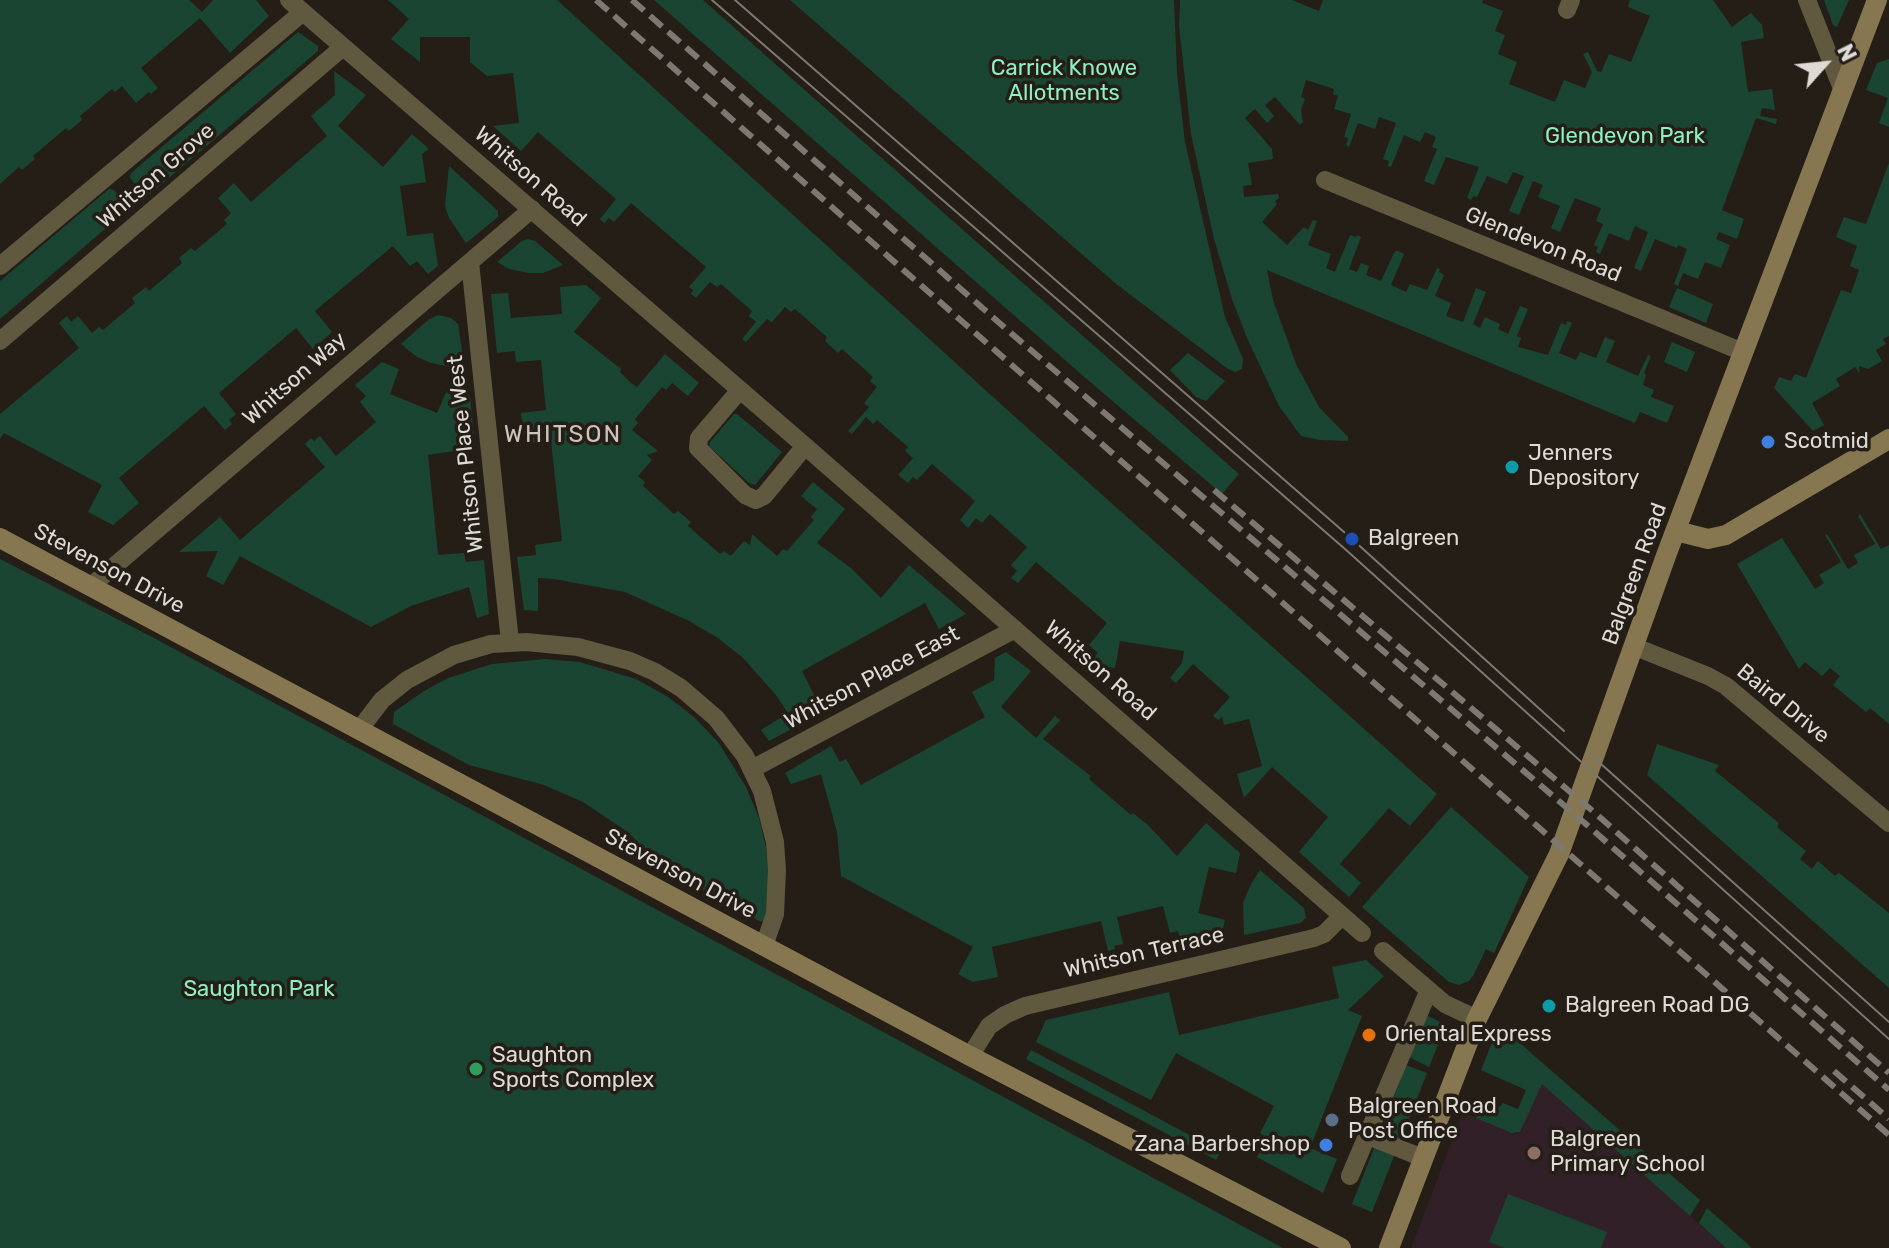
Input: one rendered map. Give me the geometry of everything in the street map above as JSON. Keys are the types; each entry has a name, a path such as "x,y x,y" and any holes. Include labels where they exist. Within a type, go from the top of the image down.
{"street":[{"path":"1807,0 1843,91"},
{"name":"Balgreen Road","path":"1389,1248 1477,1019 1559,854 1633,646 1877,0"},
{"name":"Whitson Road","path":"296,6 1362,933"},
{"name":"Whitson Grove","path":"0,266 296,6"},
{"name":"Whitson Grove","path":"0,341 343,47"},
{"name":"Glendevon Road","path":"1325,180 1743,352"},
{"name":"Whitson Way","path":"91,586 532,209"},
{"name":"Whitson Place West","path":"470,262 510,642"},
{"path":"740,390 702,433 698,448 745,495 756,500 764,496 805,446"},
{"path":"1676,531 1708,539 1726,535 1889,439"},
{"name":"Stevenson Drive","path":"0,538 970,1056 1341,1248"},
{"name":"Whitson Place East","path":"752,769 1015,629"},
{"path":"359,730 384,698 420,672 467,649 510,642 578,647 630,661 655,672 704,706 728,732 752,769 770,816 777,870 775,914 764,946"},
{"name":"Baird Drive","path":"1633,646 1726,686 1889,823"},
{"name":"Whitson Terrace","path":"970,1056 989,1026 1025,1006 1314,938 1324,934 1342,916"},
{"path":"1383,951 1428,992 1477,1019"},
{"path":"1350,1176 1428,992"},
{"path":"1368,1136 1423,1158"}],"shaded area":[{"name":"Balgreen Primary School","path":"1541,1083 1726,1248 1411,1248 1463,1112 1517,1134"}],"green space":[{"path":"0,0 189,0 202,12 213,0 256,0 269,16 230,53 200,18 141,68 158,88 151,94 149,92 136,103 122,86 115,92 112,89 80,116 82,120 69,131 66,128 33,156 35,159 22,170 19,167 0,184"},
{"path":"388,0 557,0 1004,407 1437,794 1410,826 1389,808 1340,864 1361,883 1349,897 1299,852 1328,817 1272,767 1244,798 1237,774 1262,766 1249,719 1224,725 1222,717 1218,720 1213,716 1230,697 1193,664 1176,683 1170,678 1182,663 1184,651 1120,641 1115,668 1089,664 1098,653 1089,645 1107,623 1036,562 1018,583 1011,578 1017,571 1011,565 1027,547 990,514 982,523 976,518 968,528 960,520 975,501 932,464 917,480 913,477 908,483 898,475 913,458 905,451 908,447 877,420 873,424 866,417 852,434 848,431 869,407 864,403 877,387 870,381 873,377 842,349 838,353 825,341 827,337 795,309 791,312 785,307 772,322 767,319 746,342 742,339 756,322 749,316 752,311 721,284 717,287 710,282 696,298 691,294 693,290 689,287 706,267 631,203 614,222 609,218 604,223 600,219 616,199 538,132 521,151 493,126 519,123 513,73 487,76 470,62 470,37 420,37 420,62 391,39 409,19"},
{"path":"654,0 703,0 1239,474 1222,494"},
{"name":"Carrick Knowe Allotments","path":"790,0 1174,0 1177,74 1185,142 1225,317 1243,359 1242,369 1235,372 1228,369 1115,283"},
{"name":"Glendevon Park","path":"1180,0 1292,0 1319,11 1323,0 1483,0 1482,3 1503,11 1495,31 1505,35 1498,54 1517,62 1509,84 1555,102 1564,80 1585,88 1592,72 1583,54 1588,52 1597,71 1601,72 1609,54 1631,62 1650,16 1628,7 1630,0 1713,0 1732,27 1751,13 1762,25 1764,38 1741,42 1748,92 1772,89 1775,110 1762,108 1760,116 1777,119 1776,124 1756,118 1722,210 1744,219 1737,239 1719,232 1716,239 1730,245 1721,268 1705,262 1698,279 1683,273 1678,286 1674,284 1687,249 1655,239 1641,271 1634,268 1648,232 1635,226 1629,241 1609,233 1600,254 1596,252 1598,247 1594,245 1603,224 1596,221 1601,208 1575,198 1560,232 1551,228 1560,206 1538,197 1543,185 1533,181 1519,215 1509,211 1524,176 1513,172 1507,184 1487,176 1477,197 1473,196 1471,200 1467,198 1479,167 1446,157 1434,185 1424,181 1437,149 1432,147 1436,137 1425,132 1420,142 1404,135 1391,167 1388,166 1389,161 1383,159 1396,123 1379,117 1375,129 1358,123 1349,147 1346,145 1348,138 1344,137 1351,114 1334,109 1338,96 1333,94 1334,89 1306,80 1301,97 1305,99 1300,125 1275,97 1265,105 1274,116 1267,123 1255,109 1245,118 1272,149 1273,159 1248,163 1252,185 1243,186 1244,197 1278,194 1277,204 1262,222 1287,245 1304,227 1308,230 1313,220 1317,221 1308,245 1331,254 1326,268 1335,272 1350,235 1357,235 1361,237 1349,269 1357,272 1361,263 1369,266 1366,275 1381,281 1395,251 1398,251 1404,254 1391,285 1406,292 1410,284 1427,290 1437,268 1440,269 1439,272 1444,275 1435,296 1451,303 1446,316 1463,322 1476,288 1486,292 1473,324 1480,328 1485,317 1500,324 1498,329 1508,334 1520,306 1528,309 1517,336 1521,338 1518,347 1548,355 1561,323 1566,325 1567,321 1572,323 1559,353 1576,360 1580,352 1596,358 1605,337 1615,341 1606,362 1638,376 1648,355 1651,356 1643,385 1654,390 1651,397 1674,406 1667,423 1640,412 1635,423 1267,270 1273,300 1296,364 1319,407 1348,437 1348,441 1301,436 1279,406 1247,338 1214,239 1191,134 1179,26"},
{"path":"1824,0 1849,0 1837,27 1833,25"},
{"path":"298,32 318,46 318,51 150,194 143,194 130,178 131,173"},
{"path":"1889,59 1889,127 1879,123 1888,98 1866,90 1877,63"},
{"path":"334,71 366,95 338,126 383,167 412,134 429,149 422,154 426,182 400,186 407,236 433,233 438,266 428,274 417,261 410,266 393,246 315,311 332,332 313,349 296,328 219,393 236,414 229,420 232,424 225,430 204,406 119,478 139,503 113,525 88,512 102,485 4,433 0,439 0,414 79,348 59,323 67,316 71,322 78,316 92,333 99,327 103,330 135,303 132,298 146,287 149,291 182,263 179,258 191,248 195,251 227,224 224,220 231,213 218,198 234,183 251,202 327,136 311,116 335,95"},
{"path":"1889,163 1889,336 1883,339 1886,344 1876,350 1882,361 1868,369 1859,366 1860,374 1855,367 1836,379 1840,386 1812,403 1824,425 1813,431 1774,388 1779,377 1791,381 1795,374 1806,378 1841,290 1851,293 1859,270 1850,266 1857,246 1836,237 1844,217 1866,224"},
{"path":"449,166 498,211 498,217 466,243 449,218 445,206"},
{"path":"109,189 114,190 128,206 127,210 0,319 0,281"},
{"path":"528,239 535,241 563,265 543,273 528,273 509,269 497,262"},
{"path":"586,285 601,298 574,332 621,369 620,372 631,383 637,387 665,354 699,383 688,396 672,383 666,390 662,387 635,419 638,423 632,430 658,451 647,455 652,460 638,476 645,482 643,486 674,514 678,511 691,522 688,526 720,554 724,551 731,556 744,541 750,545 752,534 777,556 783,549 787,551 814,520 811,517 817,509 801,496 813,482 845,509 817,543 851,568 881,598 909,565 966,614 939,629 925,603 802,671 815,697 810,700 818,715 769,741 761,730 788,713 776,695 743,658 689,621 625,592 554,579 538,578 538,611 524,610 517,557 536,555 535,545 562,541 551,441 525,443 521,413 546,410 541,360 516,362 515,351 497,353 491,294 508,293 511,318 562,314 560,287"},
{"path":"1677,288 1713,304 1706,323 1669,307"},
{"path":"438,315 451,318 458,324 464,364 447,366 431,363 417,357 401,344"},
{"path":"1672,342 1695,352 1687,372 1664,362"},
{"path":"1188,353 1225,381 1206,401 1196,397 1170,370"},
{"path":"382,362 399,369 390,394 437,413 448,388 470,396 475,449 454,445 454,451 428,455 438,555 464,553 466,562 484,560 489,614 477,618 469,587 411,606 371,627 240,556 223,585 206,576 218,551 179,552 220,517 240,540 325,467 305,444 311,438 314,441 320,436 336,456 376,422 360,402 366,396 355,385"},
{"path":"734,414 782,452 755,485 709,446"},
{"path":"1860,514 1881,549 1889,545 1889,724 1870,708 1866,712 1833,685 1840,676 1830,668 1822,676 1805,662 1799,669 1737,564 1782,538 1815,589 1824,583 1819,575 1841,562 1825,535 1848,569 1858,563 1854,555 1875,544 1858,516"},
{"name":"Saughton Park","path":"0,559 154,638 1283,1248 0,1248"},
{"path":"1006,652 1031,671 1001,707 1036,738 1055,716 1060,720 1043,739 1091,776 1089,779 1131,815 1133,813 1148,825 1177,856 1206,823 1240,853 1236,873 1209,867 1198,913 1225,920 1220,941 1183,950 1178,931 1170,933 1163,906 1117,917 1123,944 1108,951 1101,921 992,947 998,977 973,982 958,974 973,947 841,876 837,832 821,774 791,784 785,773 831,746 840,762 846,759 861,785 985,717 972,692 994,680 995,658"},
{"path":"545,659 580,662 636,679 668,697 694,717 718,742 746,787 759,818 769,877 765,919 761,922 664,869 629,833 583,802 544,785 469,765 393,724 394,712 448,678 492,664"},
{"path":"1657,744 1719,765 1715,771 1779,823 1777,827 1806,851 1800,859 1812,869 1818,861 1835,876 1839,873 1889,913 1889,988 1647,775"},
{"path":"1451,807 1529,877 1494,953 1486,949 1473,976 1459,985 1449,982 1362,907"},
{"path":"1260,870 1304,908 1306,918 1300,923 1244,935 1243,903"},
{"path":"1366,960 1384,976 1348,1010 1362,1016 1310,1148 1337,1159 1323,1193 1257,1157 1267,1138 1260,1133 1274,1106 1176,1053 1151,1100 1036,1042 1046,1020 1169,992 1179,1035 1339,998 1332,967"},
{"path":"1426,1015 1446,1025 1429,1067 1409,1057"},
{"path":"1499,1025 1700,1200 1690,1216 1542,1084 1520,1132 1512,1133 1476,1118 1483,1100 1500,1107 1503,1103 1518,1109 1526,1090 1481,1070"},
{"path":"1031,1050 1221,1152 1216,1160 1026,1059"},
{"path":"1406,1065 1427,1073 1399,1145 1379,1136"},
{"path":"1375,1146 1395,1154 1372,1212 1352,1204"},
{"path":"1508,1194 1607,1232 1601,1248 1505,1248 1489,1242"},
{"path":"1707,1208 1752,1248 1726,1248 1699,1223"}],"tram line":[{"path":"712,0 1345,549 1889,1039"},
{"path":"735,0 1352,539 1564,731"},
{"path":"1591,755 1889,1022"}],"railway":[{"path":"596,0 1889,1135"},
{"path":"632,0 1012,334 1587,825 1889,1090"},
{"path":"1214,490 1595,813 1889,1073"},
{"path":"1834,1071 1889,1119"}],"place":[{"name":"Scotmid","path":"1768,442"},
{"name":"Jenners Depository","path":"1512,467"},
{"name":"Balgreen","path":"1352,539"},
{"name":"Balgreen Road DG","path":"1549,1006"},
{"name":"Oriental Express","path":"1369,1035"},
{"name":"Saughton Sports Complex","path":"476,1069"},
{"name":"Balgreen Road Post Office","path":"1332,1120"},
{"name":"Zana Barbershop","path":"1326,1145"},
{"name":"Balgreen Primary School","path":"1534,1153"}],"district":[{"name":"WHITSON","path":"563,435"}]}
